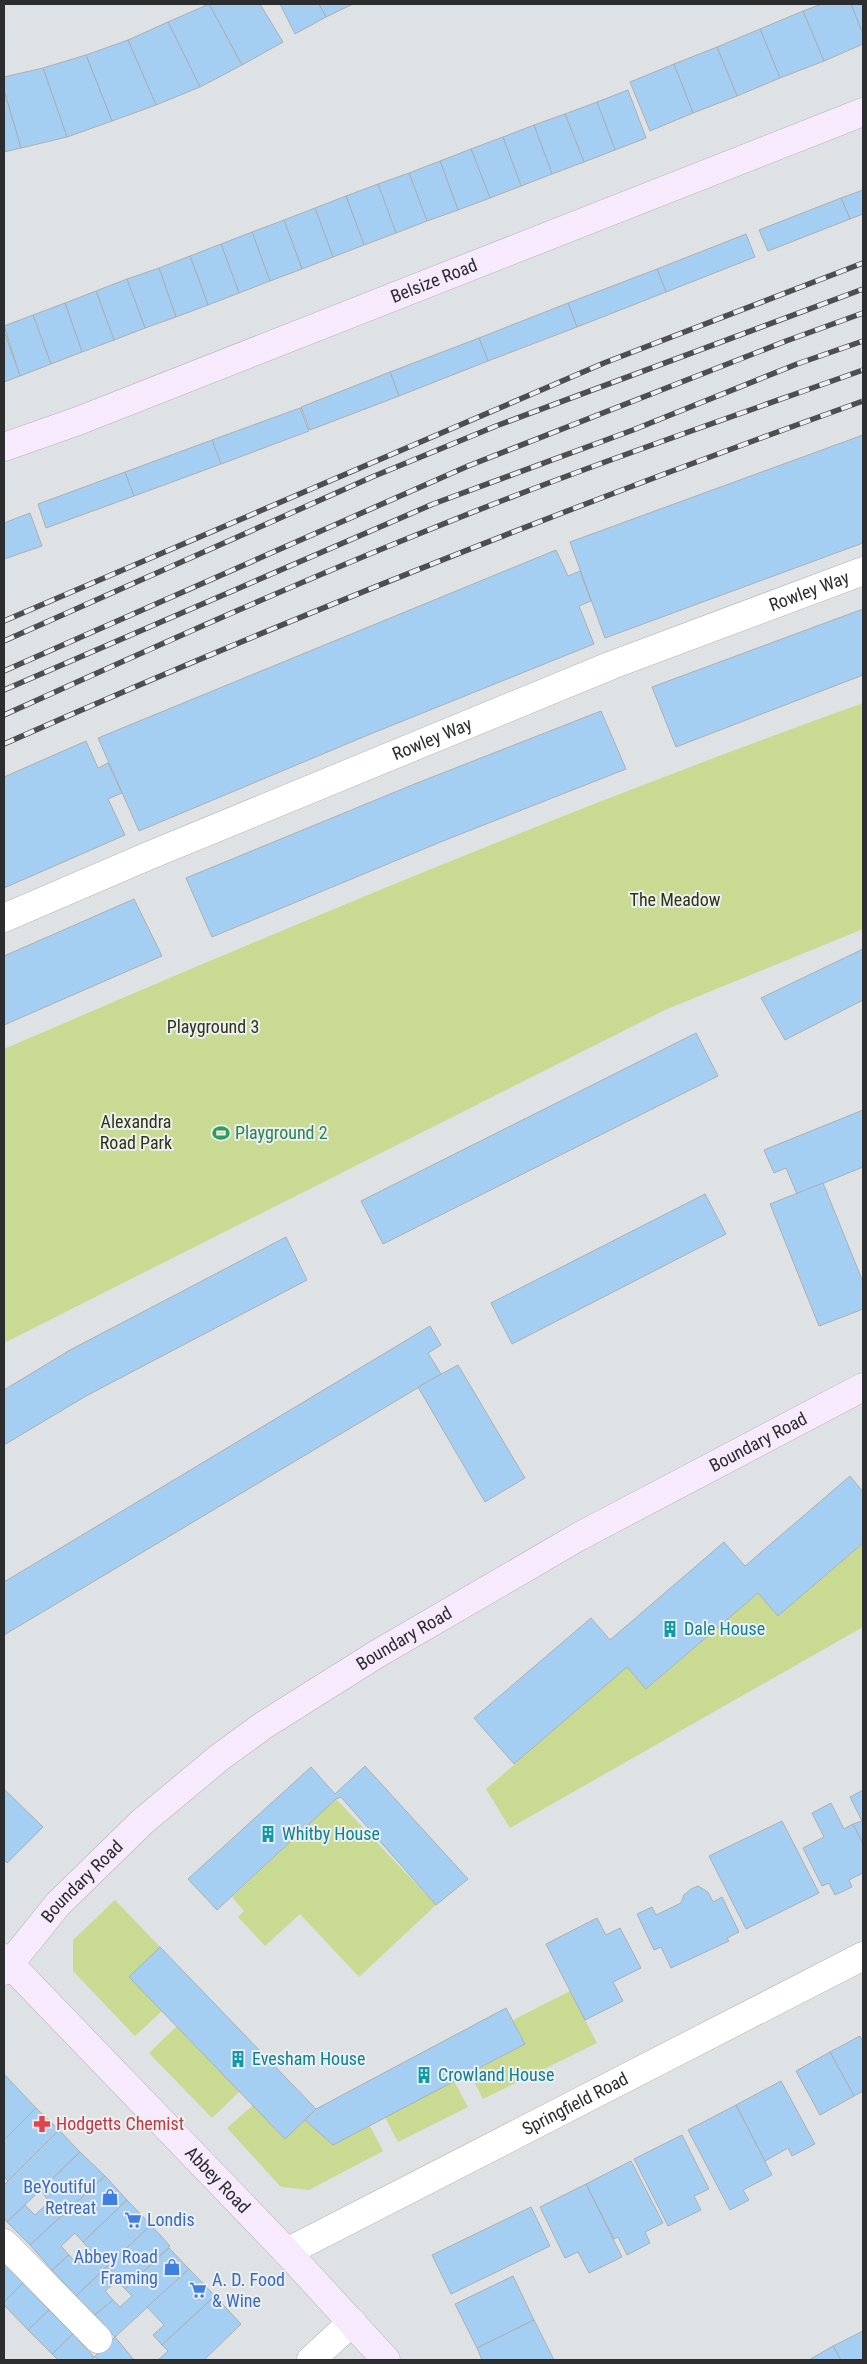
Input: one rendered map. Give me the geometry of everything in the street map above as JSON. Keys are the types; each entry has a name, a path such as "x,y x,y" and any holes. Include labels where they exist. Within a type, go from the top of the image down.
{"main road":[{"name":"Belsize Road","path":"4,447 78,421 863,112"},
{"name":"Boundary Road","path":"5,1964 58,1904 142,1822 220,1756 264,1725 377,1654 580,1536 863,1387"},
{"name":"Abbey Road","path":"5,1964 287,2252 386,2360"}],"street":[{"name":"Rowley Way","path":"4,918 148,856 612,665 863,571"},
{"name":"Springfield Road","path":"287,2252 863,1956"},
{"path":"4,2242 98,2339"},
{"path":"311,2360 352,2322"}],"green space":[{"name":"Alexandra Road Park","path":"863,703 863,929 665,1010 4,1343 4,1049 431,869 646,784"},
{"path":"863,1543 863,1627 510,1828 486,1789 627,1667 647,1689 758,1593 779,1616"},
{"path":"336,1799 436,1905 359,1977 300,1914 265,1946 238,1917 244,1911 232,1897"},
{"path":"115,1900 160,1947 162,2011 135,2036 73,1971 73,1940"},
{"path":"570,1991 597,2043 483,2099 470,2074 525,2044 513,2020"},
{"path":"177,2026 240,2091 212,2118 149,2053"},
{"path":"454,2081 468,2107 398,2142 385,2117"},
{"path":"253,2105 285,2139 305,2120 333,2145 370,2126 383,2151 309,2190 281,2187 227,2128"}],"building":[{"path":"209,4 260,4 283,42 242,65"},
{"path":"209,4 242,65 200,87 168,22"},
{"path":"280,4 319,4 326,17 295,34"},
{"path":"319,4 353,4 326,17"},
{"path":"822,4 851,4 863,34 863,44 824,61 803,11"},
{"path":"851,4 863,4 863,34"},
{"path":"803,11 824,61 780,78 760,29"},
{"path":"168,22 200,87 156,105 128,40"},
{"path":"760,29 780,78 737,96 717,47"},
{"path":"128,40 156,105 112,121 86,55"},
{"path":"717,47 737,96 693,113 674,64"},
{"path":"86,55 112,121 67,137 43,68"},
{"path":"674,64 693,113 650,131 630,82"},
{"path":"43,68 67,137 21,148 4,90 4,77"},
{"path":"4,90 21,148 4,152"},
{"path":"628,90 646,138 615,150 597,102"},
{"path":"597,102 615,150 584,162 565,114"},
{"path":"565,114 584,162 552,174 534,125"},
{"path":"534,125 552,174 521,186 503,137"},
{"path":"503,137 521,186 490,198 471,149"},
{"path":"471,149 490,198 458,210 440,161"},
{"path":"440,161 458,210 427,221 409,173"},
{"path":"409,173 427,221 396,233 378,184"},
{"path":"378,184 396,233 364,245 346,196"},
{"path":"863,190 863,214 850,219 841,198"},
{"path":"346,196 364,245 333,257 315,208"},
{"path":"841,198 850,219 768,251 759,230"},
{"path":"315,208 333,257 302,269 284,220"},
{"path":"284,220 302,269 270,281 252,232"},
{"path":"252,232 270,281 239,293 221,244"},
{"path":"746,234 755,257 666,292 657,269"},
{"path":"221,244 239,293 208,305 190,256"},
{"path":"190,256 208,305 176,317 159,268"},
{"path":"159,268 176,317 145,328 127,279"},
{"path":"657,269 666,292 577,327 568,303"},
{"path":"127,279 145,328 114,340 96,291"},
{"path":"96,291 114,340 82,352 65,303"},
{"path":"65,303 82,352 51,364 33,315"},
{"path":"568,303 577,327 488,361 479,338"},
{"path":"33,315 51,364 20,376 4,326"},
{"path":"4,331 20,376 4,382"},
{"path":"479,338 488,361 399,396 390,372"},
{"path":"390,372 399,396 310,430 301,407"},
{"path":"300,408 309,431 221,464 212,440"},
{"path":"863,435 863,543 605,638 570,542"},
{"path":"212,440 221,464 134,496 125,472"},
{"path":"125,472 134,496 46,528 38,504"},
{"path":"30,513 42,546 4,559 4,523"},
{"path":"556,550 568,576 580,571 591,601 579,606 594,644 368,735 139,831 98,738"},
{"path":"863,609 863,675 676,747 652,687"},
{"path":"601,711 626,769 443,841 212,937 186,878 417,783"},
{"path":"86,741 98,768 108,763 122,793 108,799 125,835 4,888 4,777"},
{"path":"134,899 162,956 4,1025 4,956"},
{"path":"863,949 863,1000 785,1040 761,998"},
{"path":"696,1033 718,1076 383,1244 361,1201"},
{"path":"863,1110 863,1167 797,1194 786,1168 774,1173 764,1150"},
{"path":"823,1183 863,1282 863,1309 819,1326 770,1204"},
{"path":"705,1194 726,1234 512,1344 491,1303"},
{"path":"286,1237 307,1280 86,1396 4,1445 4,1390 70,1350"},
{"path":"430,1326 441,1345 428,1353 441,1374 4,1635 4,1582"},
{"path":"458,1365 525,1478 485,1502 418,1387"},
{"name":"Dale House","path":"850,1476 863,1492 863,1543 778,1616 758,1593 646,1689 627,1667 514,1764 474,1718 591,1618 610,1640 724,1542 745,1566"},
{"name":"Whitby House","path":"365,1766 468,1879 436,1905 341,1797 336,1799 217,1910 188,1879 311,1767 335,1794"},
{"path":"4,1789 43,1827 7,1863 4,1860"},
{"path":"863,1790 863,1844 853,1824 862,1821 850,1797"},
{"path":"831,1803 844,1829 853,1824 863,1844 863,1873 849,1880 852,1887 835,1895 829,1883 822,1886 803,1848 824,1837 812,1813"},
{"path":"782,1821 819,1893 746,1929 709,1856"},
{"path":"698,1886 708,1892 713,1902 722,1897 739,1932 727,1938 729,1941 671,1968 661,1947 654,1950 637,1914 652,1907 656,1915 681,1903 684,1895"},
{"path":"597,1918 606,1935 620,1928 641,1968 613,1982 623,2001 585,2020 546,1944"},
{"name":"Evesham House","path":"160,1947 316,2109 285,2139 129,1977"},
{"name":"Crowland House","path":"506,2008 525,2044 333,2145 305,2120 316,2109"},
{"path":"860,2036 863,2042 863,2091 854,2096 830,2052"},
{"path":"830,2052 854,2096 820,2115 796,2071"},
{"path":"4,2074 36,2108 4,2140"},
{"path":"781,2081 815,2144 792,2156 788,2148 765,2161 736,2105"},
{"path":"736,2105 772,2175 743,2190 749,2200 730,2210 688,2130"},
{"path":"36,2108 59,2130 8,2181 4,2177 4,2140"},
{"path":"59,2130 80,2152 7,2222 4,2218 4,2185"},
{"path":"682,2135 709,2189 694,2196 701,2210 668,2226 634,2159"},
{"path":"80,2152 105,2176 30,2245 7,2222 25,2205 35,2215 49,2202 41,2190"},
{"path":"631,2161 663,2223 645,2232 650,2243 627,2255 618,2237 614,2239 586,2184"},
{"path":"105,2176 127,2200 83,2242 75,2233 61,2246 69,2255 52,2270 30,2245"},
{"path":"586,2184 622,2257 589,2273 578,2252 565,2258 540,2207"},
{"path":"127,2200 151,2225 76,2296 52,2270 69,2255 77,2264 91,2251 83,2242"},
{"path":"531,2207 550,2246 451,2294 432,2255"},
{"path":"151,2225 170,2246 125,2289 117,2281 105,2291 113,2300 95,2315 76,2296"},
{"path":"169,2248 189,2269 115,2337 95,2315 113,2300 120,2307 132,2296 125,2289"},
{"path":"4,2263 23,2283 4,2302"},
{"path":"189,2269 215,2296 162,2345 153,2335 164,2325 147,2307"},
{"path":"513,2276 534,2320 477,2348 455,2304"},
{"path":"23,2283 49,2310 28,2330 4,2305 4,2302"},
{"path":"215,2296 241,2324 204,2360 158,2360 168,2351 162,2345"},
{"path":"49,2310 73,2334 52,2354 28,2330"},
{"path":"534,2320 554,2360 482,2360 477,2348"},
{"path":"863,2331 863,2360 841,2360 833,2346"},
{"path":"73,2334 94,2357 91,2360 58,2360 52,2354"},
{"path":"115,2337 134,2360 100,2360 94,2357"},
{"path":"833,2346 841,2360 809,2360"}],"railway":[{"path":"4,621 604,363 863,263"},
{"path":"4,641 372,477 496,426 863,289"},
{"path":"4,671 468,466 786,341 863,313"},
{"path":"4,690 433,504 633,430 797,364 863,341"},
{"path":"4,715 267,598 480,509 863,370"},
{"path":"4,744 216,652 538,522 863,401"}],"place":[{"name":"Playground 2","path":"221,1133"},
{"name":"Dale House","path":"670,1629"},
{"name":"Whitby House","path":"268,1834"},
{"name":"Evesham House","path":"238,2059"},
{"name":"Crowland House","path":"424,2075"},
{"name":"Hodgetts Chemist","path":"42,2124"},
{"name":"BeYoutiful Retreat","path":"110,2197"},
{"name":"Londis","path":"133,2220"},
{"name":"Abbey Road Framing","path":"172,2267"},
{"name":"A. D. Food & Wine","path":"198,2290"}],"park label":[{"name":"The Meadow","path":"675,900"},
{"name":"Playground 3","path":"213,1027"}]}
